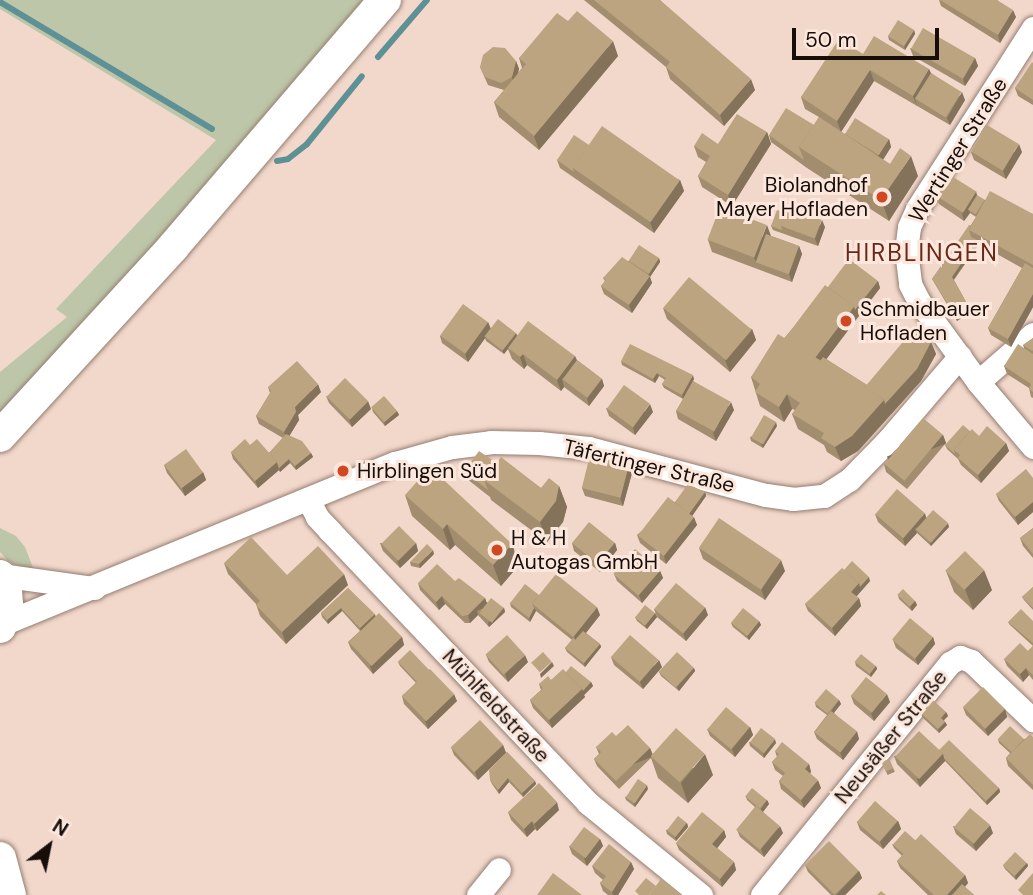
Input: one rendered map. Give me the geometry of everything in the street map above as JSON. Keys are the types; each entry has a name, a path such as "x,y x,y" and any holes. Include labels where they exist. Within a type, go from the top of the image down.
{"main road":[{"path":"0,436 182,237 385,0"},
{"path":"0,575 6,590 7,606 1,626"},
{"path":"0,858 10,895"}],"street":[{"name":"Wertinger Straße","path":"1033,28 917,209 909,227 905,250 911,284 918,300 978,382 1033,447"},
{"path":"978,382 1033,334"},
{"name":"Täfertinger Straße","path":"1,626 417,456 491,442 589,448 766,495 793,499 824,496 849,480 890,439 960,356"},
{"name":"Mühlfeldstraße","path":"308,499 317,517 588,803 701,895"},
{"path":"0,575 94,588"},
{"name":"Neusäßer Straße","path":"762,895 950,663 960,657 971,661 1033,720"},
{"path":"478,895 499,869"}],"green space":[{"path":"0,0 368,0 98,310 0,414 0,372 67,317 56,309 216,140 0,9"},
{"path":"0,528 16,536 25,547 35,573 9,562 0,552"}],"building":[{"path":"594,0 660,0 751,79 720,115 666,67 670,62"},
{"path":"940,0 997,0 1013,10 998,35"},
{"path":"577,11 613,41 534,136 494,102 526,64 519,58 557,13 568,21"},
{"path":"898,20 914,30 904,46 888,36"},
{"path":"923,28 975,58 963,79 911,49"},
{"path":"874,36 929,69 913,96 870,70 837,121 801,97 839,39 863,54"},
{"path":"493,47 505,48 516,61 512,77 501,83 485,77 480,67 483,55"},
{"path":"1033,63 1033,100 1015,88"},
{"path":"931,73 962,92 946,118 915,98"},
{"path":"786,108 814,125 799,147 804,160 769,135"},
{"path":"737,114 767,132 728,195 698,176 710,156 694,146 702,133 718,144"},
{"path":"819,117 890,164 900,148 911,156 881,200 799,147"},
{"path":"855,118 889,139 879,155 845,134"},
{"path":"987,125 1019,144 1003,171 971,152"},
{"path":"602,126 680,180 651,222 573,168"},
{"path":"574,135 589,145 573,168 574,172 557,160"},
{"path":"950,175 976,191 963,213 937,196"},
{"path":"990,191 1033,214 1033,265 969,230"},
{"path":"977,195 985,200 976,214 968,209"},
{"path":"720,207 767,225 754,258 707,240"},
{"path":"788,207 822,220 814,239 781,226"},
{"path":"777,210 785,213 782,230 771,226"},
{"path":"969,225 971,237 977,240 952,277 969,307 956,317 932,279"},
{"path":"766,234 799,246 789,274 756,262"},
{"path":"639,245 659,258 649,274 629,261"},
{"path":"622,257 650,276 629,305 601,286 606,280 603,278"},
{"path":"849,259 878,281 855,310 828,287"},
{"path":"1025,263 1033,268 1033,294 1008,339 988,328"},
{"path":"689,277 752,330 726,360 663,308"},
{"path":"825,285 854,307 813,360 785,339"},
{"path":"463,304 488,322 465,354 440,336"},
{"path":"498,319 516,333 503,350 484,336"},
{"path":"528,321 575,356 557,380 523,354 520,357 508,348"},
{"path":"918,324 931,342 917,369 885,404 884,400 864,388"},
{"path":"778,334 884,400 852,436 835,447 821,438 824,433 792,414 800,403 787,394 779,407 755,392 760,384 751,377"},
{"path":"1033,338 1033,350 1032,351 1023,345"},
{"path":"630,344 693,375 682,395 662,384 666,378 657,373 653,379 621,361"},
{"path":"1018,344 1033,354 1033,392 1029,389 1031,384 1004,366"},
{"path":"823,357 867,385 864,388 820,361"},
{"path":"577,360 602,379 587,398 563,379"},
{"path":"297,361 318,384 295,407 296,412 284,432 256,416 271,391 268,387"},
{"path":"345,378 368,401 350,420 327,396"},
{"path":"693,381 731,402 714,432 677,411"},
{"path":"624,385 650,404 633,427 607,408"},
{"path":"384,396 397,411 384,422 371,407"},
{"path":"764,415 776,422 763,445 751,438"},
{"path":"923,418 943,435 904,481 884,464"},
{"path":"963,425 970,431 954,450 955,454 945,445"},
{"path":"987,426 1006,443 978,475 958,458 960,455 954,450 972,429 979,436"},
{"path":"286,434 302,441 311,453 295,466 289,459 279,468 269,453"},
{"path":"245,439 250,445 257,439 277,462 255,481 231,452"},
{"path":"186,449 203,472 181,488 164,465"},
{"path":"479,451 497,463 484,480 488,490 464,471"},
{"path":"590,455 629,465 621,498 582,488"},
{"path":"501,457 541,488 549,478 559,486 556,501 540,522 484,480"},
{"path":"430,467 512,544 493,565 447,524 443,529 405,495"},
{"path":"1026,469 1033,478 1033,502 1015,517 996,494"},
{"path":"688,484 705,492 689,514 675,502"},
{"path":"897,489 925,513 903,538 875,514"},
{"path":"668,497 694,517 664,556 638,536"},
{"path":"933,510 948,523 931,543 916,530"},
{"path":"719,518 781,560 761,590 699,548"},
{"path":"589,522 615,543 598,564 572,543"},
{"path":"399,526 416,543 398,561 381,544"},
{"path":"1033,528 1033,554 1020,538"},
{"path":"251,537 287,575 318,546 344,574 282,632 256,605 260,601 224,563"},
{"path":"427,544 433,550 419,564 410,562"},
{"path":"635,549 660,571 638,596 613,574"},
{"path":"965,551 984,570 964,590 945,571"},
{"path":"852,561 869,577 860,587 844,570"},
{"path":"437,564 455,581 459,578 485,598 468,615 462,616 442,596 436,602 418,583"},
{"path":"842,568 859,583 851,592 859,598 832,628 805,604"},
{"path":"556,574 597,607 573,637 532,604"},
{"path":"676,583 705,607 683,633 654,609"},
{"path":"525,584 539,595 532,603 534,608 529,618 510,603"},
{"path":"1033,587 1033,608 1022,597"},
{"path":"348,588 375,614 360,628 341,608 327,620 321,613"},
{"path":"903,589 915,601 909,607 897,595"},
{"path":"491,598 504,608 492,623 479,613"},
{"path":"645,605 655,613 645,626 635,617"},
{"path":"743,608 759,621 747,636 731,623"},
{"path":"1021,609 1033,621 1033,643 1008,622"},
{"path":"379,613 402,637 372,666 349,642"},
{"path":"910,618 933,637 915,659 892,639"},
{"path":"583,631 600,644 584,663 565,648"},
{"path":"507,635 525,655 504,674 485,654"},
{"path":"630,635 659,660 640,682 611,657"},
{"path":"1020,643 1028,651 1033,646 1033,675 1026,668 1020,674 1004,659"},
{"path":"410,650 429,670 417,682 398,662"},
{"path":"543,652 552,662 540,672 531,663"},
{"path":"677,652 694,668 675,687 659,672"},
{"path":"861,654 876,666 869,674 855,662"},
{"path":"571,666 591,682 583,691 566,672"},
{"path":"430,669 454,694 426,721 402,696"},
{"path":"563,669 582,689 549,720 530,700 543,688 539,684 548,676 551,680"},
{"path":"866,677 887,694 872,713 851,696"},
{"path":"983,687 1005,709 985,729 963,707"},
{"path":"826,689 839,700 827,714 814,703"},
{"path":"933,700 946,712 941,718 945,722 938,729 921,713"},
{"path":"726,707 750,727 731,749 707,729"},
{"path":"831,711 857,731 840,753 814,732"},
{"path":"480,720 503,745 474,772 451,747"},
{"path":"628,725 650,748 616,781 594,759 601,752 596,747 612,732 616,736"},
{"path":"1010,726 1024,739 1012,752 998,739"},
{"path":"676,728 705,754 680,782 651,756"},
{"path":"761,728 775,739 764,753 750,742"},
{"path":"919,731 943,754 919,779 895,757"},
{"path":"1030,734 1033,737 1033,785 1006,758"},
{"path":"949,740 999,788 986,801 939,750"},
{"path":"782,742 809,764 805,769 818,780 801,800 779,781 785,773 772,762 779,754 775,751"},
{"path":"507,752 535,781 522,793 508,778 498,790 490,780 489,770"},
{"path":"889,759 893,768 886,771 882,762"},
{"path":"638,779 647,785 635,803 626,797"},
{"path":"539,783 557,802 534,824 532,821 524,829 508,812"},
{"path":"752,788 767,800 760,809 745,797"},
{"path":"875,801 898,821 879,842 857,822"},
{"path":"756,806 780,826 760,850 736,830"},
{"path":"970,808 990,825 974,844 954,827"},
{"path":"702,812 724,830 712,844 734,862 720,879 676,843"},
{"path":"678,816 687,823 676,837 667,830"},
{"path":"584,827 600,839 586,858 570,846"},
{"path":"905,831 916,841 904,854 893,844"},
{"path":"921,834 965,875 947,895 934,895 897,861"},
{"path":"829,841 859,871 835,895 805,865"},
{"path":"609,844 631,862 612,892 600,883 606,876 592,866"},
{"path":"1015,852 1027,863 1014,876 1003,865"},
{"path":"553,873 582,895 537,895"},
{"path":"1033,873 1033,895 1023,895 1018,890"},
{"path":"646,878 656,886 649,895 639,895 635,891"},
{"path":"661,879 681,895 649,895"},
{"path":"962,884 974,895 952,895"}],"waterway":[{"path":"378,57 427,0"},
{"path":"0,2 212,129"},
{"path":"277,161 288,159 307,144 362,76"}],"place":[{"name":"Biolandhof Mayer Hofladen","path":"882,197"},
{"name":"Schmidbauer Hofladen","path":"846,321"},
{"name":"Hirblingen Süd","path":"343,471"},
{"name":"H & H Autogas GmbH","path":"497,550"}],"district":[{"name":"HIRBLINGEN","path":"922,253"}]}
